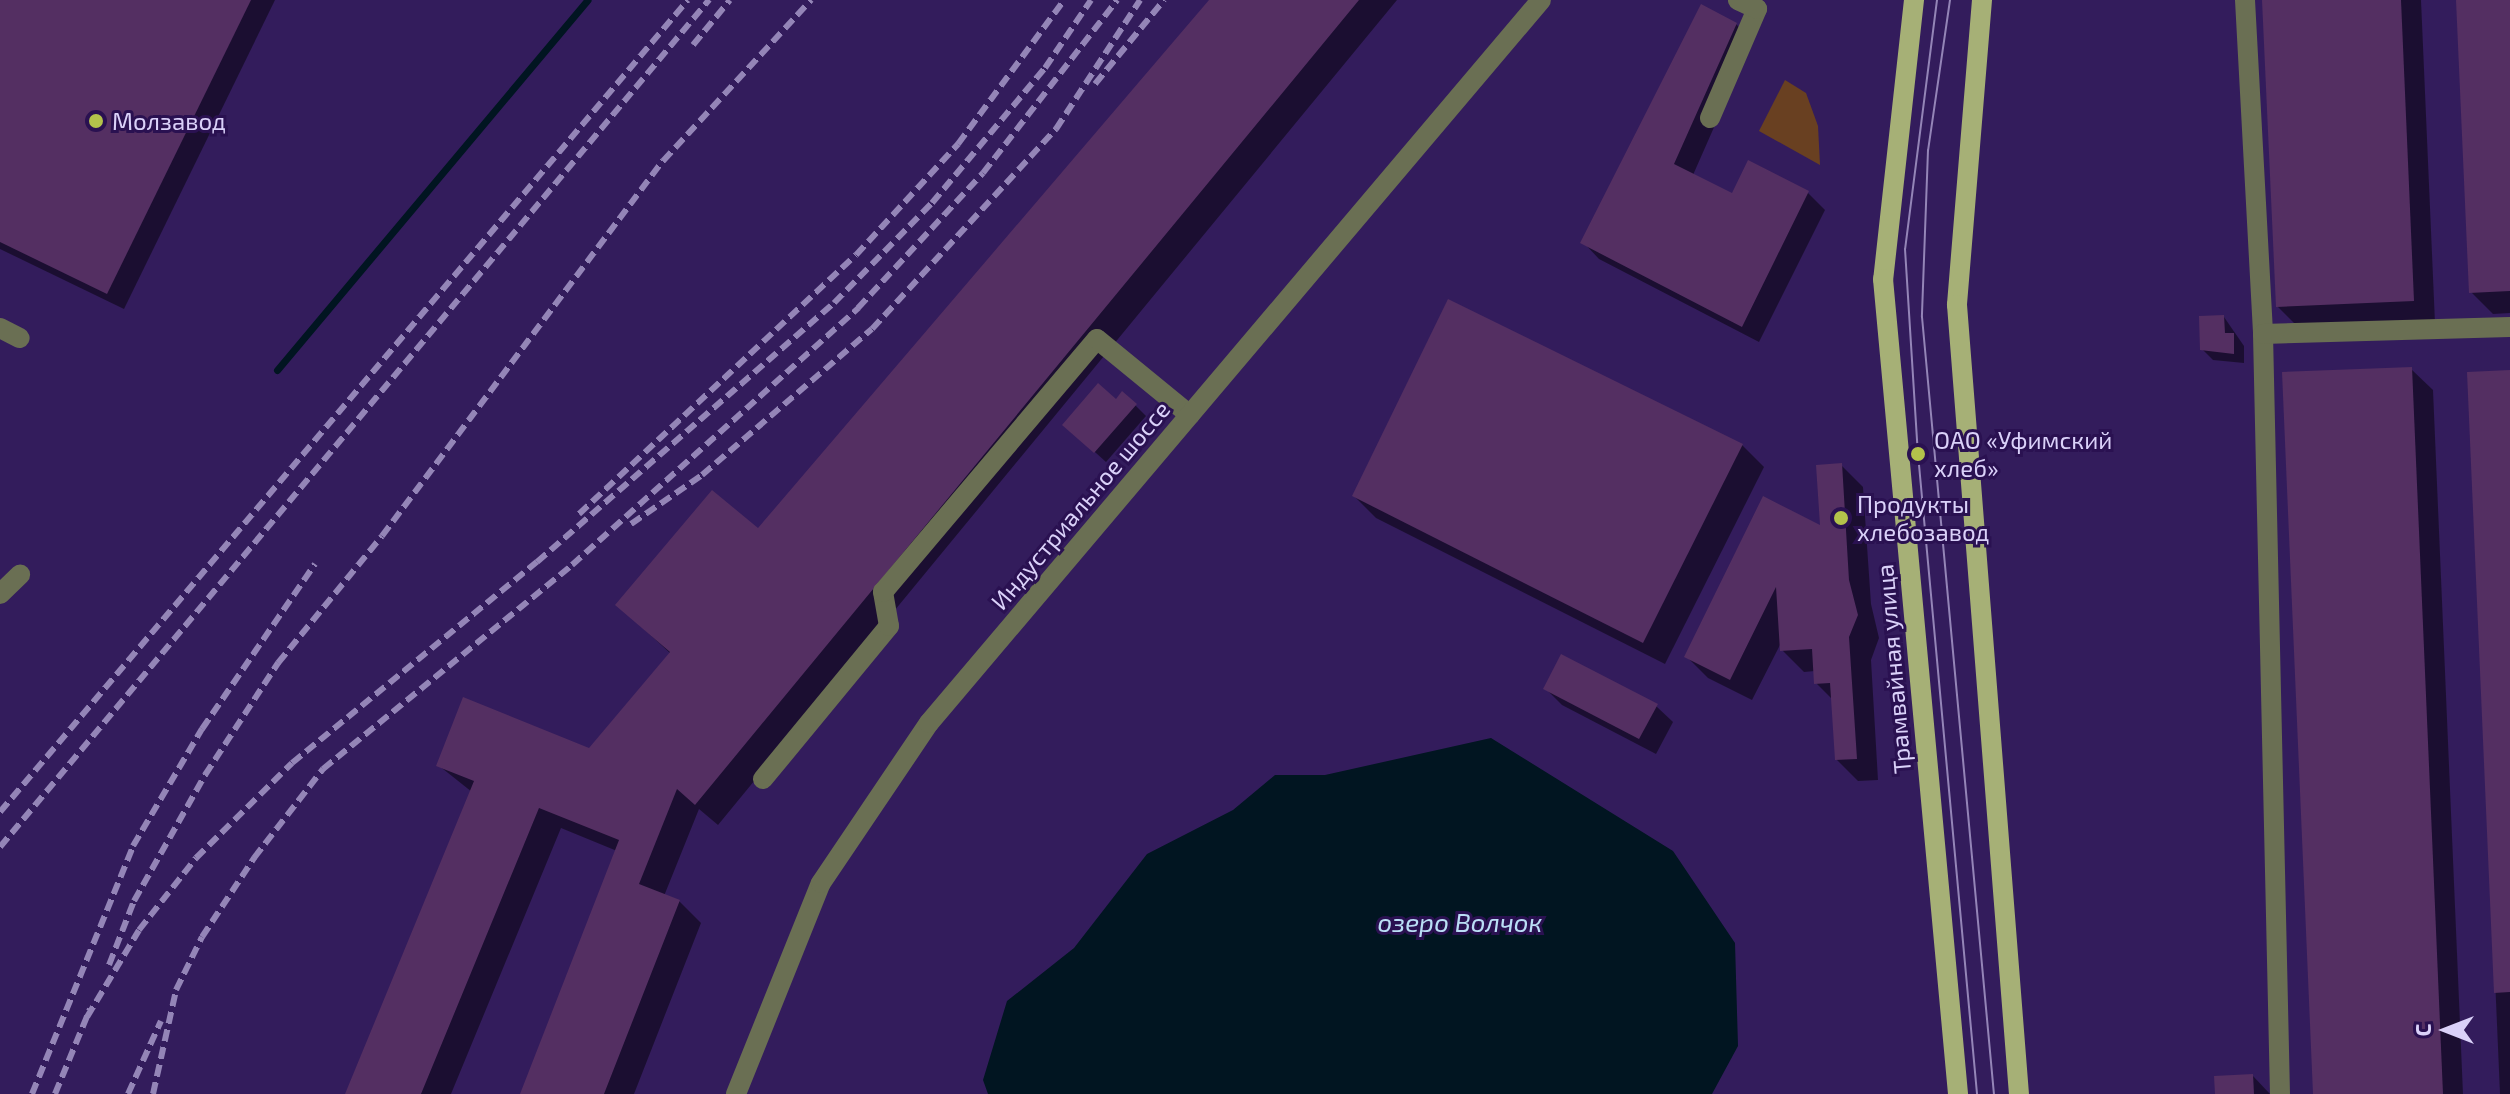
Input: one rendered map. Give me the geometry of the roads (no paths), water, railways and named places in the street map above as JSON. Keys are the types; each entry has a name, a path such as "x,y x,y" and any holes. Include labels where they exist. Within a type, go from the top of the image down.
{"main road":[{"name":"Трамвайная улица","path":"1914,0 1883,279 1958,1094"},
{"path":"1982,0 1957,305 2019,1094"}],"street":[{"name":"Индустриальное шоссе","path":"736,1094 821,883 929,723 1541,0"},
{"path":"1710,118 1757,9 1738,0"},
{"path":"2245,0 2263,334 2280,1094"},
{"path":"2263,334 2510,327"},
{"path":"0,328 20,338"},
{"path":"763,779 889,626 883,592 1097,339 1190,415"},
{"path":"0,594 20,575"}],"water":[{"name":"озеро Волчок","path":"1491,738 1673,851 1735,943 1738,1046 1712,1094 988,1094 983,1080 1007,1001 1074,948 1147,854 1233,810 1275,775 1325,775"}],"waterway":[{"path":"277,370 588,0"}],"tram line":[{"path":"1937,0 1905,249 1918,454 1977,1094"},
{"path":"1950,0 1928,150 1922,317 1994,1094"}],"railway":[{"path":"0,812 688,0"},
{"path":"0,847 709,0"},
{"path":"693,45 730,0"},
{"path":"109,965 134,901 205,775 278,663 382,536 663,161 811,0"},
{"path":"579,514 856,255 958,144 1064,0"},
{"path":"87,1017 139,930 196,858 292,763 537,562 834,303 932,203 1045,68 1091,0"},
{"path":"153,1094 176,990 202,937 254,858 323,769 572,565 858,308 983,173 1117,0"},
{"path":"631,524 702,475 872,329 1056,129 1140,0"},
{"path":"1095,84 1164,0"},
{"path":"32,1094 133,846 202,729 315,564"},
{"path":"55,1094 90,1009"},
{"path":"128,1094 161,1021"}],"place":[{"name":"Молзавод","path":"96,121"},
{"name":"ОАО «Уфимский хлеб»","path":"1918,454"},
{"name":"Продукты хлебозавод","path":"1841,518"}]}
